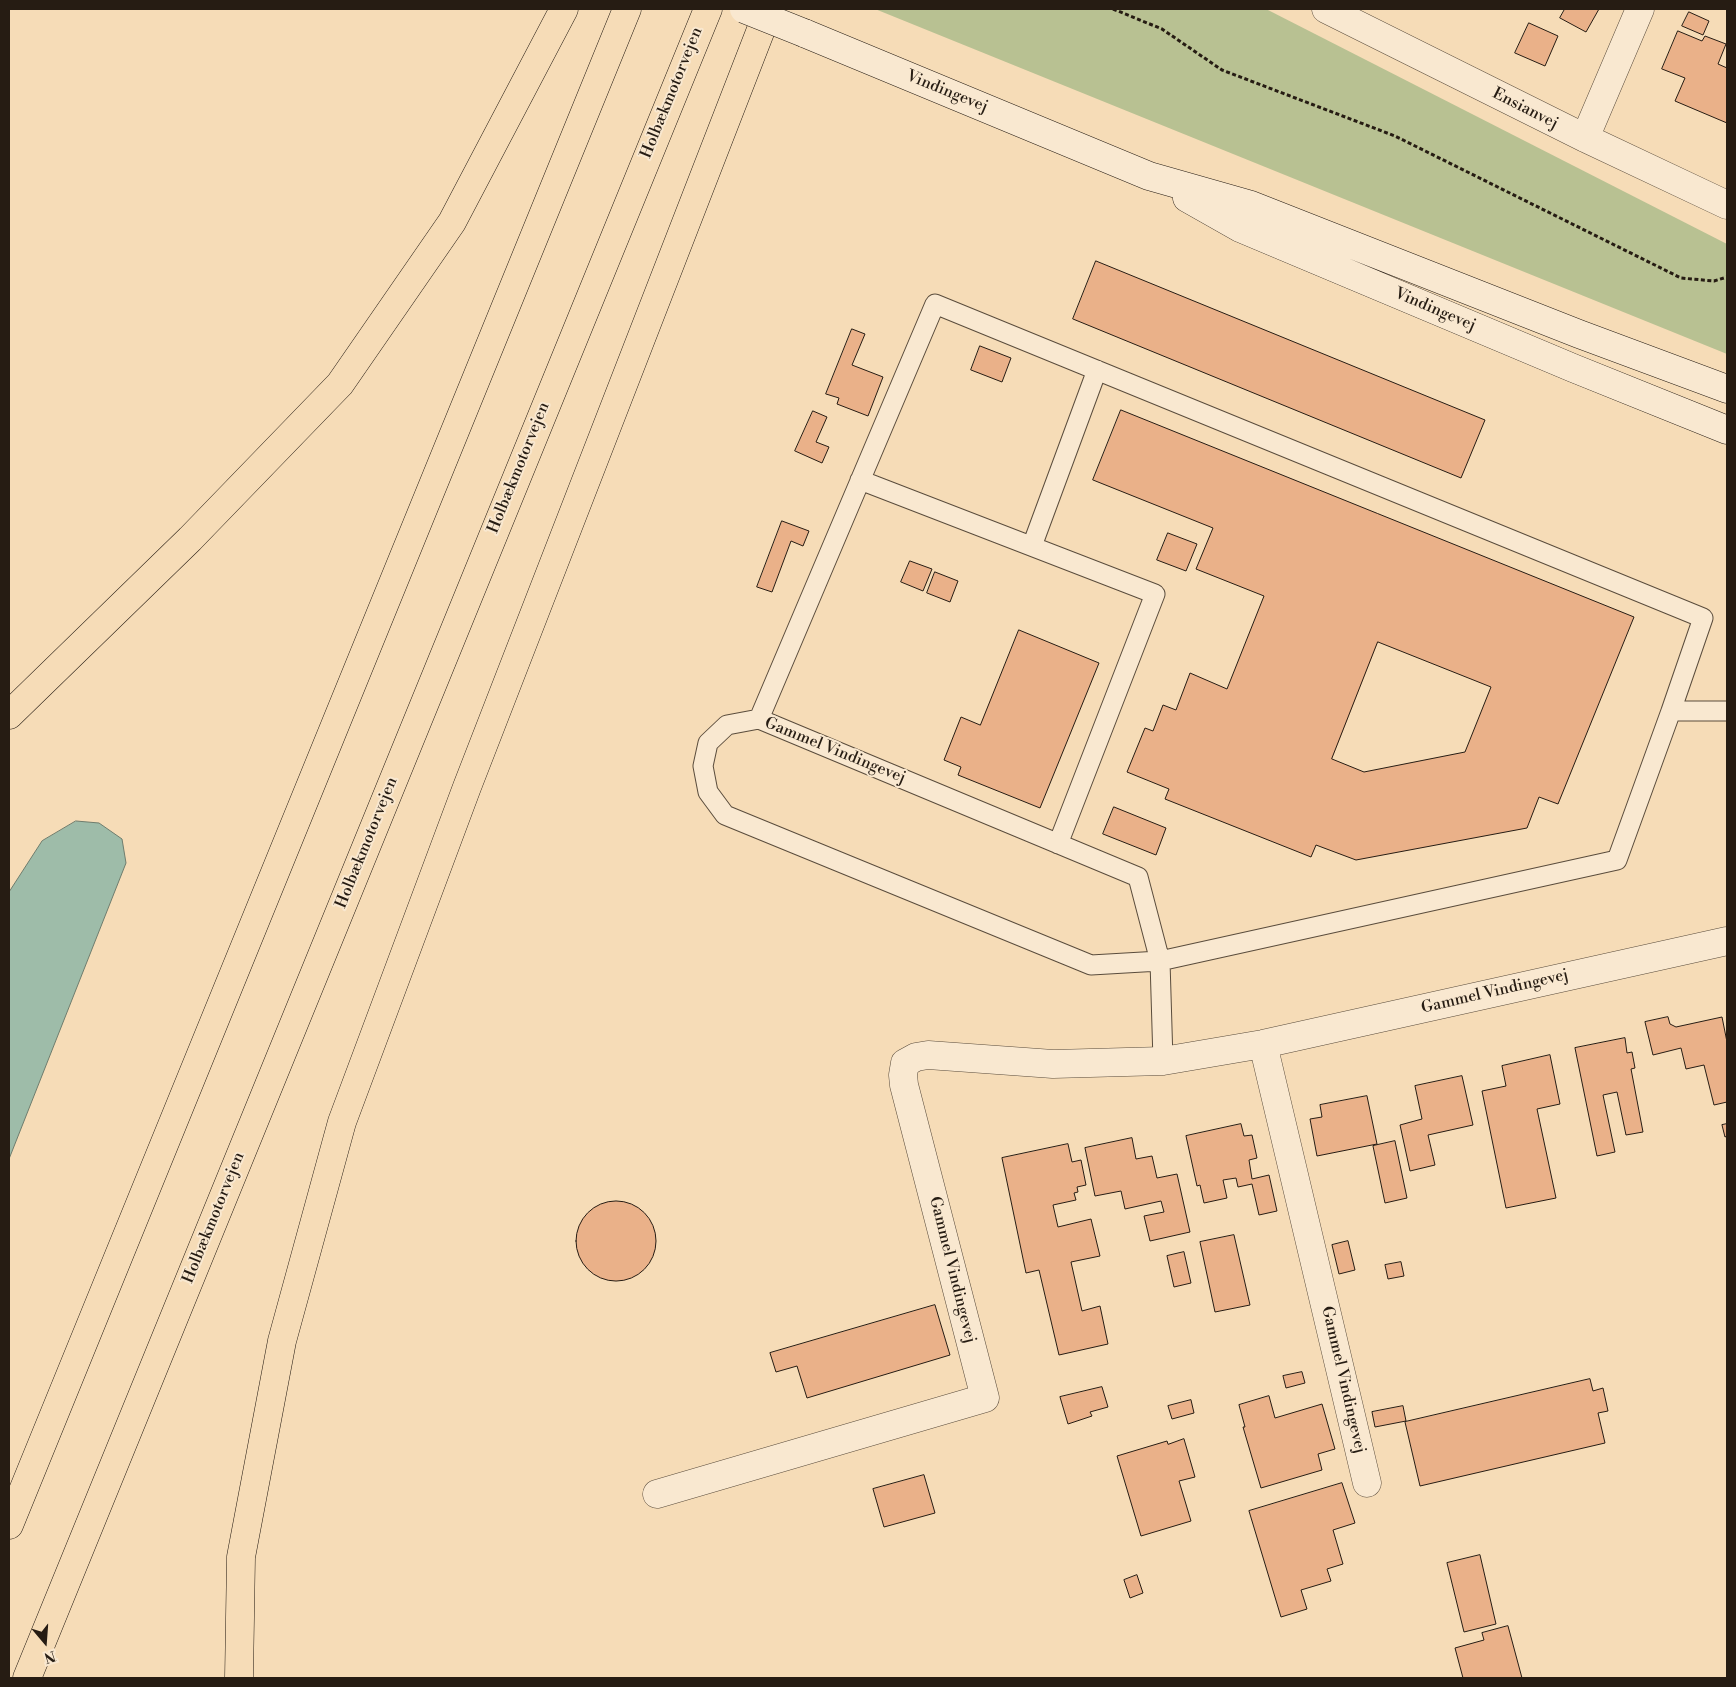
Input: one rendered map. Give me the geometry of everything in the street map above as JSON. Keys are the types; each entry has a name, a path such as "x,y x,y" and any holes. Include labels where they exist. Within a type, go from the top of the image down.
{"highway":[{"path":"9,715 190,539 340,384 452,222 564,9"},
{"path":"9,1524 627,9"},
{"name":"Holbækmotorvejen","path":"28,1678 708,9"},
{"path":"240,1678 241,1556 282,1341 342,1122 467,787 768,9"}],"street":[{"name":"Vindingevej","path":"744,9 1149,176 1251,205 1727,390"},
{"name":"Ensianvej","path":"1326,9 1585,138 1727,205"},
{"path":"1585,138 1640,9"},
{"name":"Vindingevej","path":"1149,176 1240,228 1573,368 1727,430"},
{"name":"Gammel Vindingevej","path":"657,1494 985,1398 904,1085 905,1063 916,1057 928,1055 1053,1064 1163,1061 1264,1044 1727,941"},
{"name":"Gammel Vindingevej","path":"1264,1044 1367,1483"}],"lane":[{"path":"759,719 935,304 1704,618 1618,860 1160,961"},
{"path":"1032,546 1097,370"},
{"path":"860,480 1155,594 1058,844"},
{"path":"1671,711 1727,711"},
{"name":"Gammel Vindingevej","path":"1160,961 1090,965 725,815 708,792 703,766 708,743 728,725 759,719 1138,877 1160,961 1163,1061"}],"path":[{"path":"1113,9 1162,29 1222,70 1396,136 1681,278 1714,281 1727,277"}],"shaded area":[{"path":"875,9 1266,9 1727,244 1727,354"},
{"path":"76,821 99,823 122,839 126,863 9,1159 9,892 42,841"}],"building":[{"path":"1565,9 1599,9 1586,32 1560,18"},
{"path":"1689,12 1709,21 1703,35 1682,26"},
{"path":"1529,23 1558,36 1545,66 1515,53"},
{"path":"1678,31 1702,41 1705,36 1726,44 1718,64 1727,68 1727,123 1675,101 1685,78 1662,69"},
{"path":"1096,261 1485,420 1461,478 1073,319"},
{"path":"852,329 865,334 852,365 883,377 868,416 837,404 839,398 826,394"},
{"path":"980,346 1011,358 1002,382 971,370"},
{"path":"1121,410 1634,617 1558,804 1539,797 1527,828 1356,860 1316,845 1311,857 1165,799 1169,789 1127,772 1145,728 1153,731 1163,705 1176,710 1190,673 1227,689 1264,596 1196,569 1213,528 1093,480","holes":["1378,642 1491,687 1465,752 1364,772 1332,759"]},
{"path":"813,411 827,417 816,442 829,447 822,463 795,451"},
{"path":"782,521 809,531 803,546 791,541 772,592 757,587"},
{"path":"1168,533 1197,544 1186,571 1157,560"},
{"path":"910,561 932,569 923,591 901,582"},
{"path":"935,572 958,581 950,602 927,593"},
{"path":"1019,630 1099,663 1040,808 958,775 961,767 944,760 961,717 980,725"},
{"path":"1114,807 1166,828 1156,855 1103,834"},
{"path":"1668,1017 1670,1024 1676,1027 1722,1017 1727,1042 1727,1102 1714,1105 1704,1065 1686,1069 1681,1048 1653,1055 1645,1022"},
{"path":"1625,1038 1627,1053 1632,1052 1635,1068 1631,1069 1643,1132 1626,1135 1617,1092 1603,1095 1615,1152 1597,1156 1575,1048"},
{"path":"1550,1055 1560,1104 1537,1109 1556,1198 1506,1208 1482,1091 1506,1086 1502,1066"},
{"path":"1462,1076 1473,1125 1428,1135 1435,1165 1410,1171 1400,1125 1422,1119 1415,1086"},
{"path":"1367,1096 1377,1144 1317,1156 1310,1119 1322,1117 1320,1105"},
{"path":"1241,1124 1244,1136 1252,1135 1257,1158 1249,1160 1252,1179 1269,1175 1277,1211 1259,1215 1252,1184 1238,1187 1236,1178 1223,1180 1227,1198 1204,1203 1200,1185 1197,1186 1186,1136"},
{"path":"1727,1124 1727,1136 1725,1137 1722,1125"},
{"path":"1132,1138 1136,1159 1152,1156 1157,1178 1177,1174 1190,1232 1150,1241 1144,1216 1164,1212 1161,1201 1125,1209 1121,1191 1095,1196 1085,1148"},
{"path":"1395,1141 1407,1198 1385,1203 1373,1146"},
{"path":"1068,1144 1072,1162 1081,1160 1086,1185 1077,1187 1078,1192 1074,1193 1076,1200 1053,1205 1058,1227 1091,1219 1100,1256 1071,1262 1082,1311 1100,1306 1108,1344 1059,1355 1039,1270 1026,1273 1002,1158"},
{"path":"616,1201 631,1204 644,1213 653,1226 656,1241 653,1256 644,1269 631,1278 616,1281 601,1278 588,1269 579,1256 576,1241 579,1226 588,1213 601,1204"},
{"path":"1234,1235 1250,1305 1215,1312 1200,1242"},
{"path":"1348,1241 1355,1270 1339,1274 1332,1245"},
{"path":"1184,1252 1191,1283 1174,1287 1167,1256"},
{"path":"1401,1262 1404,1276 1388,1279 1385,1265"},
{"path":"935,1305 950,1355 807,1398 797,1366 776,1372 770,1353"},
{"path":"1302,1372 1305,1383 1286,1388 1283,1376"},
{"path":"1590,1379 1593,1391 1603,1388 1608,1411 1598,1413 1605,1443 1420,1486 1405,1422"},
{"path":"1102,1387 1108,1407 1090,1412 1092,1416 1068,1424 1060,1397"},
{"path":"1269,1396 1275,1418 1322,1404 1335,1449 1318,1454 1322,1470 1261,1488 1243,1427 1245,1427 1239,1405"},
{"path":"1191,1400 1194,1413 1172,1419 1168,1406"},
{"path":"1403,1406 1406,1421 1375,1427 1372,1412"},
{"path":"1184,1439 1195,1477 1179,1481 1191,1521 1141,1536 1117,1456 1167,1441 1168,1444"},
{"path":"924,1475 935,1513 884,1527 873,1489"},
{"path":"1342,1483 1355,1523 1333,1530 1343,1564 1327,1569 1331,1581 1301,1590 1307,1609 1281,1617 1249,1511"},
{"path":"1480,1555 1496,1624 1464,1632 1447,1563"},
{"path":"1137,1575 1143,1593 1130,1598 1124,1580"},
{"path":"1508,1626 1522,1678 1463,1678 1455,1648 1484,1640 1482,1633"}]}
